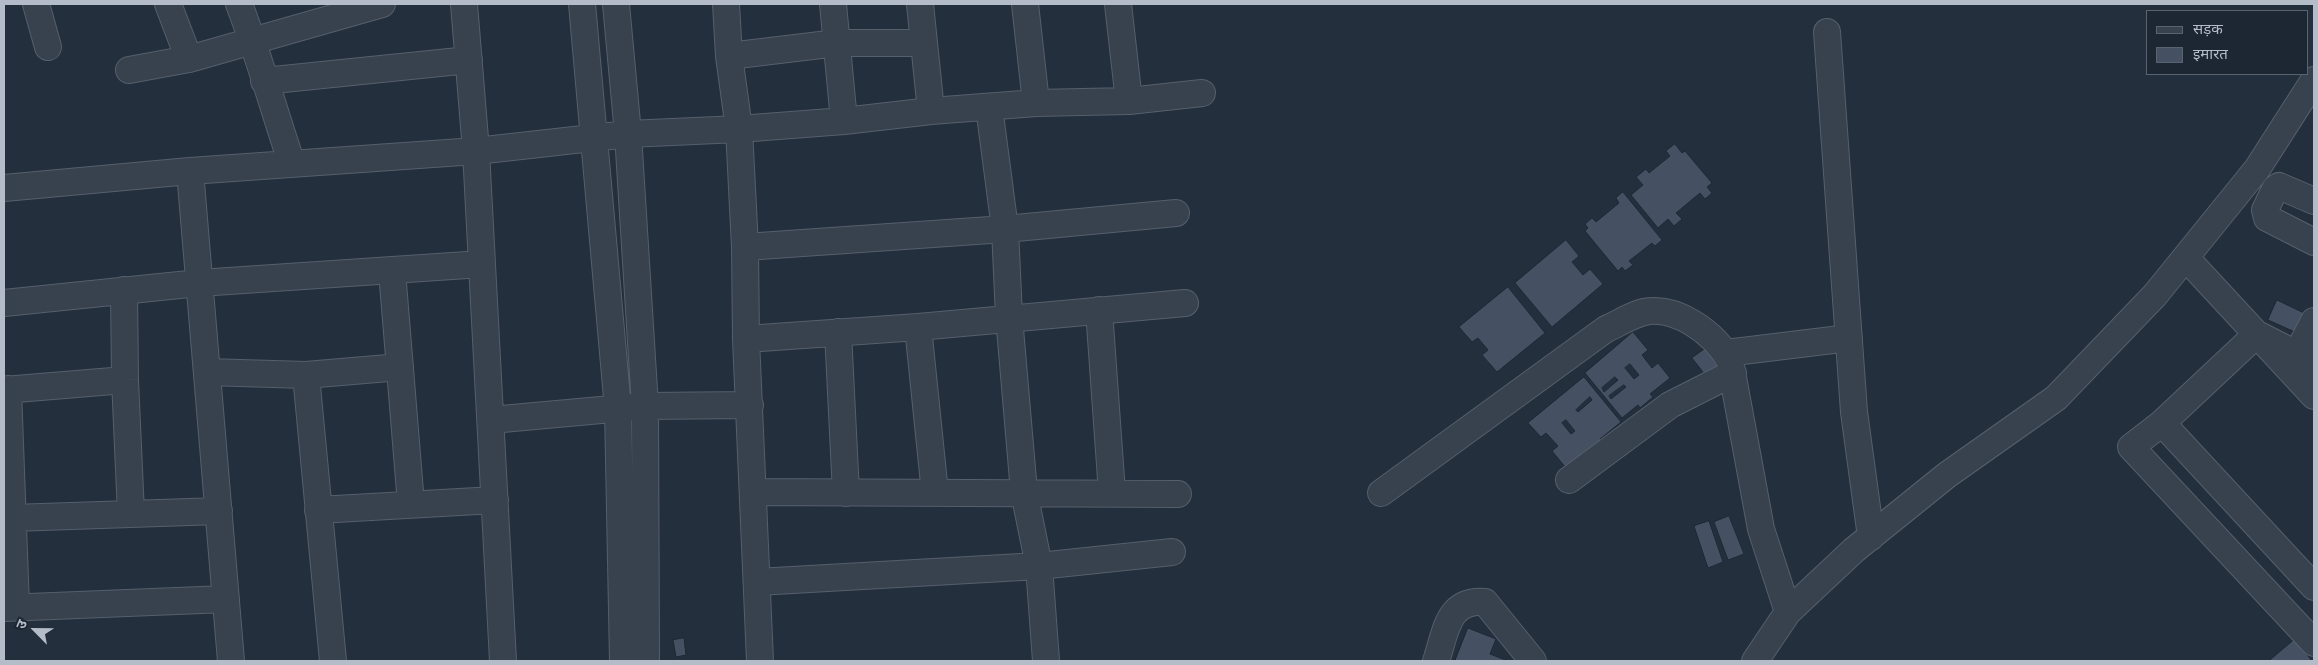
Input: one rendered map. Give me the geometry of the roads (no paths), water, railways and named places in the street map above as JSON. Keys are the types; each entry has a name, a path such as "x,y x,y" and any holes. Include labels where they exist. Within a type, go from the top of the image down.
{"street":[{"path":"36,4 48,47"},
{"path":"168,4 189,59"},
{"path":"239,4 253,40 264,81 292,164"},
{"path":"129,70 189,59 382,4"},
{"path":"464,4 476,151 504,661"},
{"path":"582,4 618,409 622,661"},
{"path":"616,4 628,134 645,406 646,661"},
{"path":"726,4 729,56 739,129 760,661"},
{"path":"833,4 844,121"},
{"path":"920,4 931,111"},
{"path":"1025,4 1036,103"},
{"path":"1118,4 1129,101"},
{"path":"1827,32 1854,412 1871,537"},
{"path":"729,56 837,43 924,43"},
{"path":"264,81 469,60"},
{"path":"1754,661 1788,612 1871,537 1947,475 2056,398 2156,295 2257,169 2314,80"},
{"path":"4,188 190,171 476,151 628,134 739,129 844,121 988,106 1129,101 1202,93"},
{"path":"988,106 1005,229 1009,317 1024,492 1039,566 1046,661"},
{"path":"190,171 231,661"},
{"path":"2314,202 2279,186 2275,189 2265,210 2267,218 2314,242"},
{"path":"745,247 1005,229 1176,213"},
{"path":"2186,258 2314,396"},
{"path":"4,303 200,283 482,264"},
{"path":"392,271 411,504"},
{"path":"124,290 125,380 131,514"},
{"path":"746,339 918,327 1009,317 1185,303"},
{"path":"1099,310 1112,493"},
{"path":"1381,493 1606,330 1644,312 1661,311 1683,318 1702,328 1729,363 1761,529 1788,612"},
{"path":"2256,334 2306,359 2314,321"},
{"path":"918,327 935,493"},
{"path":"838,332 846,493"},
{"path":"2256,334 2162,422 2131,446 2314,642"},
{"path":"1569,480 1729,363 1849,338"},
{"path":"207,372 306,375 400,366"},
{"path":"306,375 333,661"},
{"path":"125,380 6,390 12,518 10,607 226,599"},
{"path":"491,420 645,406 750,405"},
{"path":"2162,422 2314,587"},
{"path":"754,492 1178,494"},
{"path":"318,510 495,500"},
{"path":"12,518 219,511"},
{"path":"757,582 1039,566 1172,552"},
{"path":"1436,661 1454,612 1463,604 1473,601 1485,602 1534,661"}]}
